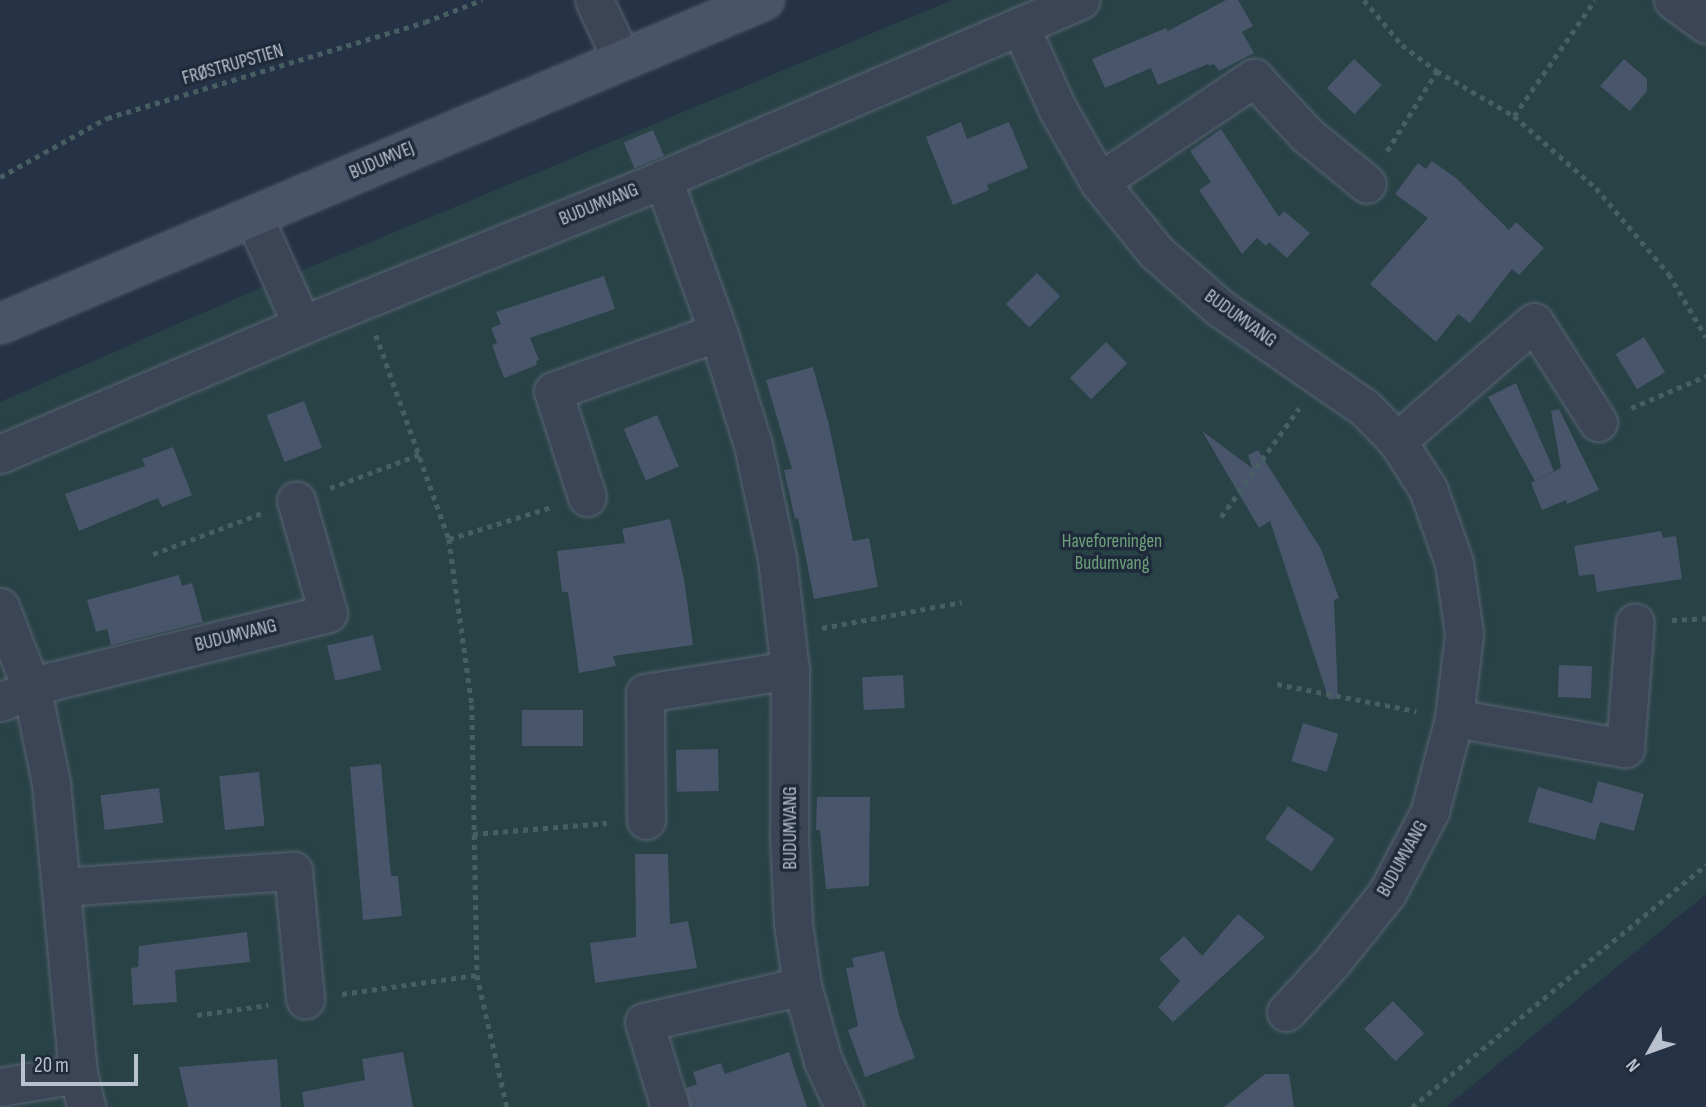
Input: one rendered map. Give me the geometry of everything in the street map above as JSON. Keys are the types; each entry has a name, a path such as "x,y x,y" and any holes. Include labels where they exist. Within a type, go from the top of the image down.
{"street":[{"path":"594,0 622,60"},
{"name":"BUDUMVEJ","path":"0,324 764,0"},
{"name":"BUDUMVANG","path":"0,454 302,325 663,179 1080,0"},
{"path":"1673,0 1706,24"},
{"name":"BUDUMVANG","path":"1020,26 1058,110 1099,182 1156,252 1220,308 1322,375 1365,408 1397,441 1428,489 1454,563 1464,634 1454,718 1430,811 1387,893 1332,962 1286,1012"},
{"path":"1099,182 1254,78 1307,135 1367,184"},
{"name":"BUDUMVANG","path":"663,179 718,332 753,445 777,558 790,670 792,760 789,837 793,923 802,986 823,1061 844,1107"},
{"path":"253,215 302,325"},
{"path":"1397,441 1534,322 1598,422"},
{"path":"587,497 553,391 718,332"},
{"name":"BUDUMVANG","path":"16,696 52,681 328,614 296,500"},
{"path":"0,607 16,696 51,783 82,1091 0,1087"},
{"path":"1454,718 1625,748 1635,622"},
{"path":"646,820 645,693 790,670"},
{"path":"62,887 293,871 305,999"},
{"path":"670,1107 643,1021 802,986"}],"path":[{"name":"FRØSTRUPSTIEN","path":"0,177 107,118 425,22 482,0"},
{"path":"1364,0 1402,45 1437,71 1514,116 1596,188 1669,274 1706,337"},
{"path":"1514,116 1595,0"},
{"path":"1367,184 1437,71"},
{"path":"363,301 421,454 449,538 472,705 477,975 507,1107"},
{"path":"1221,517 1322,375"},
{"path":"1598,422 1706,376"},
{"path":"153,554 421,454"},
{"path":"449,538 587,497"},
{"path":"787,634 962,602"},
{"path":"1277,684 1454,718"},
{"path":"473,834 646,820"},
{"path":"1412,1107 1706,864"},
{"path":"197,1015 477,975"}],"green space":[{"name":"Haveforeningen Budumvang","path":"952,0 1706,0 1706,894 1446,1107 0,1107 0,402 255,290"}],"building":[{"path":"1226,0 1238,0 1253,26 1242,32 1254,53 1219,71 1214,64 1208,64 1158,85 1151,68 1105,88 1092,59 1166,28 1168,31"},
{"path":"1354,59 1382,85 1355,114 1327,88"},
{"path":"1624,59 1647,79 1647,91 1630,111 1600,86"},
{"path":"961,122 967,139 1009,122 1028,168 987,185 989,190 953,205 926,137"},
{"path":"1221,129 1279,217 1284,211 1310,233 1287,258 1269,242 1266,246 1257,238 1242,254 1199,190 1211,182 1190,151"},
{"path":"653,130 664,156 634,168 624,143"},
{"path":"1432,161 1456,178 1509,230 1516,222 1544,248 1519,275 1512,269 1470,323 1458,314 1436,342 1370,284 1428,218 1395,194 1418,163 1426,169"},
{"path":"1037,273 1060,296 1029,327 1006,304"},
{"path":"604,276 615,309 530,338 539,360 536,361 537,365 504,378 492,345 497,343 491,328 501,324 496,312"},
{"path":"1644,337 1665,372 1637,389 1616,354"},
{"path":"1106,342 1127,363 1091,399 1070,378"},
{"path":"813,367 829,425 853,541 869,538 878,587 814,599 798,518 795,519 784,470 792,469 766,380"},
{"path":"1516,383 1554,471 1535,481 1488,397"},
{"path":"304,401 322,448 285,462 267,415"},
{"path":"1559,409 1599,490 1567,504 1566,500 1542,510 1531,483 1561,468 1551,411"},
{"path":"657,415 679,467 646,481 624,429"},
{"path":"1202,431 1252,468 1248,455 1258,450 1321,549 1339,598 1334,600 1338,698 1329,700 1270,521 1259,528"},
{"path":"173,447 192,495 162,507 158,498 79,531 65,494 145,466 142,459"},
{"path":"670,519 684,579 693,645 613,656 616,666 579,673 568,592 562,592 557,551 625,543 622,529"},
{"path":"1661,531 1663,538 1676,536 1682,579 1597,592 1594,574 1579,576 1574,546"},
{"path":"179,575 182,586 192,583 203,622 111,645 107,629 96,632 87,600"},
{"path":"373,635 381,670 335,681 327,646"},
{"path":"1559,665 1592,666 1591,698 1558,697"},
{"path":"903,675 905,708 864,710 862,677"},
{"path":"522,710 583,710 583,746 522,746"},
{"path":"1303,723 1338,734 1327,772 1291,761"},
{"path":"718,749 719,791 677,792 676,750"},
{"path":"381,764 391,876 398,876 402,916 363,920 350,767"},
{"path":"259,772 265,826 225,830 219,776"},
{"path":"1598,781 1644,794 1634,831 1600,822 1595,840 1528,822 1538,787 1592,803"},
{"path":"159,788 163,823 105,830 100,795"},
{"path":"817,797 870,797 869,886 826,889 820,830 816,830"},
{"path":"1288,806 1335,839 1312,871 1265,839"},
{"path":"635,854 668,854 670,924 688,921 697,968 595,983 590,943 636,937"},
{"path":"1238,914 1265,937 1173,1022 1158,1007 1180,981 1159,959 1184,936 1202,956"},
{"path":"247,932 250,962 175,970 177,1002 133,1005 131,968 138,967 139,946"},
{"path":"884,951 899,1015 915,1058 865,1077 848,1030 858,1026 846,968 854,967 852,958"},
{"path":"1393,1001 1424,1033 1395,1061 1364,1029"},
{"path":"403,1052 413,1107 304,1107 302,1092 365,1080 362,1059"},
{"path":"789,1052 807,1107 690,1107 686,1088 697,1084 693,1072 721,1063 725,1074"},
{"path":"277,1059 281,1107 188,1107 179,1067"},
{"path":"1265,1074 1289,1074 1294,1107 1224,1107"}]}
